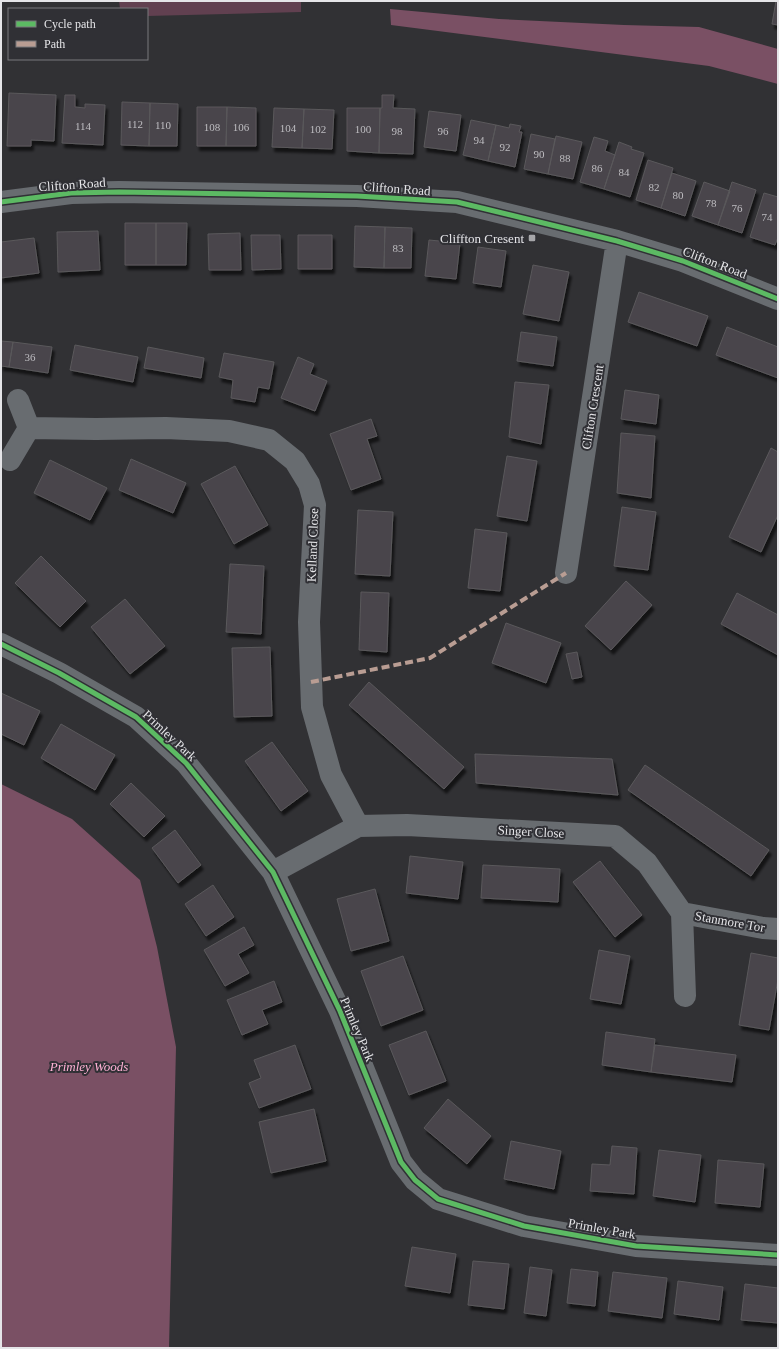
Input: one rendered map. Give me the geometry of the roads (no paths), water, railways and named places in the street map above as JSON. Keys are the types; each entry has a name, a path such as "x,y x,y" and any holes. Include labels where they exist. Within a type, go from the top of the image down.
{"street":[{"name":"Clifton Road","path":"1,202 71,193 119,192 357,196 457,202 617,241 682,261 778,299"},
{"name":"Clifton Crescent","path":"566,573 617,241"},
{"path":"10,460 29,428 18,400"},
{"name":"Kelland Close","path":"29,428 166,428 229,431 269,440 294,461 309,484 315,505 309,622 312,707 332,775 358,826"},
{"name":"Primley Park","path":"1,644 59,673 136,717 186,762 273,872 340,1011 401,1162 415,1180 438,1199 524,1226 636,1246 778,1255"},
{"name":"Singer Close","path":"273,872 358,826 407,825 615,836 647,863 682,913"},
{"path":"682,913 685,996"},
{"name":"Stanmore Tor","path":"682,913 763,928 778,929"}],"place":[{"name":"Cliffton Cresent","path":"532,238"}],"park label":[{"name":"Primley Woods","path":"89,1066"}]}
